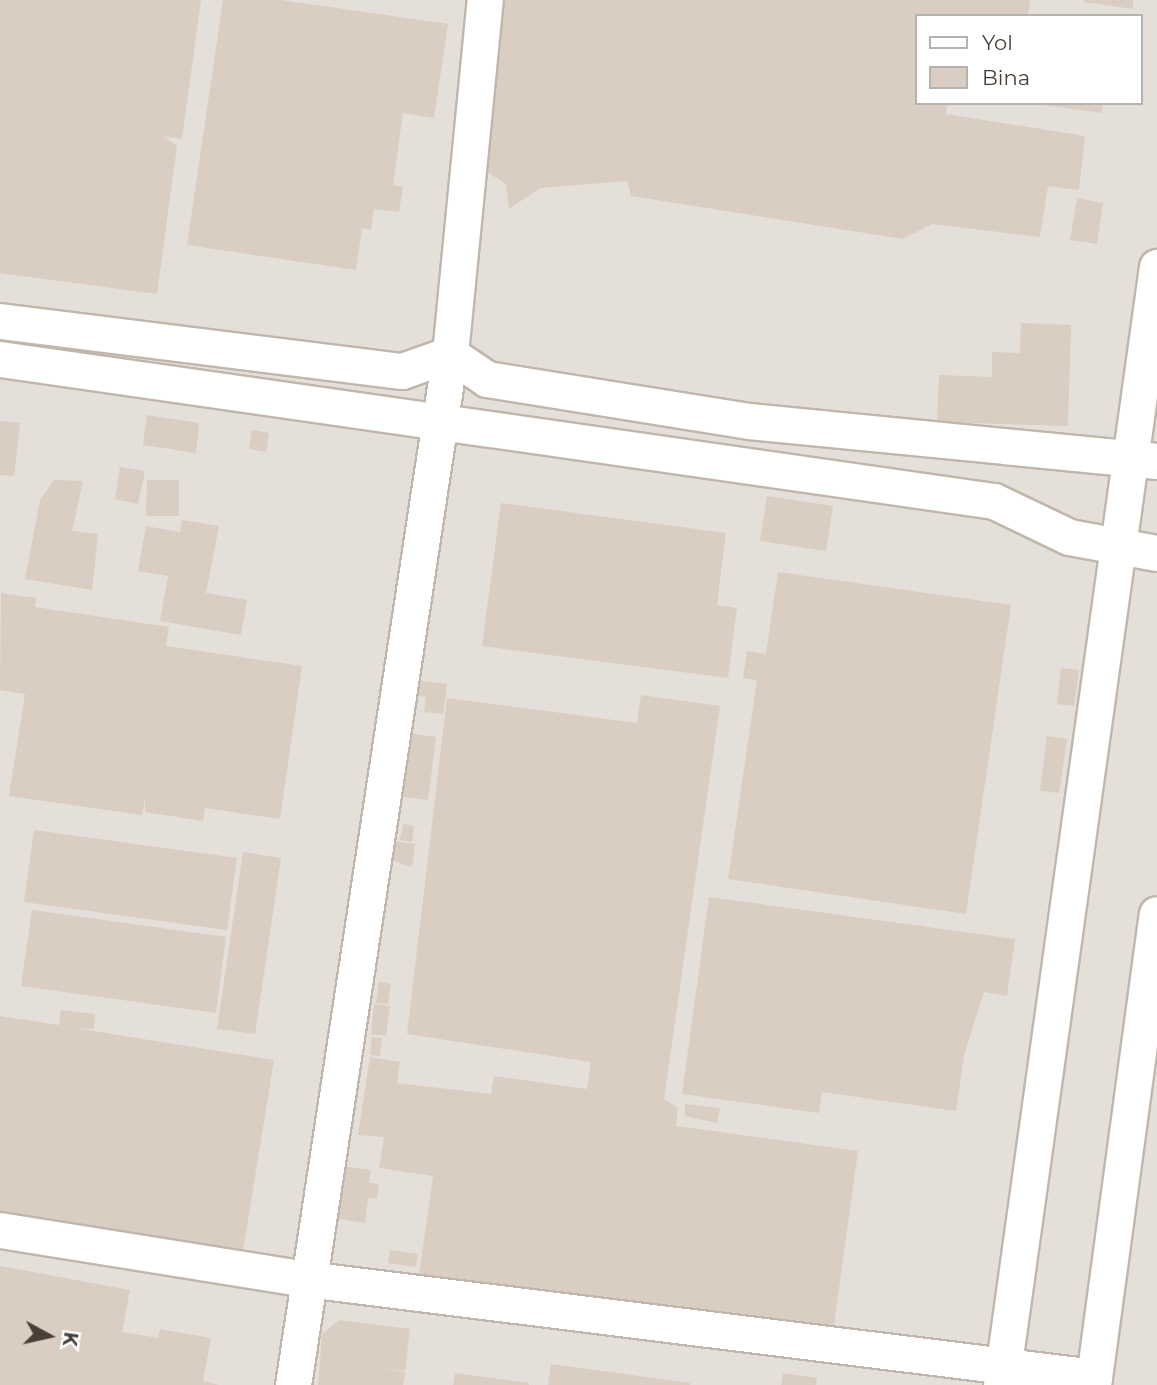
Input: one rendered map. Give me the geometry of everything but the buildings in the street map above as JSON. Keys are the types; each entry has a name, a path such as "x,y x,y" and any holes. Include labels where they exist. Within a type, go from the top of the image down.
{"street":[{"path":"293,1385 306,1279 434,426 450,354 485,0"},
{"path":"1003,1374 1115,549 1143,460 1157,267"},
{"path":"0,321 402,372 450,354"},
{"path":"94,371 101,334"},
{"path":"450,354 487,379 749,421 1143,460"},
{"path":"0,359 94,371 434,426 745,462 994,501 1069,537 1115,549 1157,553"},
{"path":"745,462 749,421"},
{"path":"0,1230 306,1279 1003,1374 1093,1381 1154,968 1157,914"}],"shaded area":[{"path":"0,0 1157,0 1157,1385 0,1385"}]}
